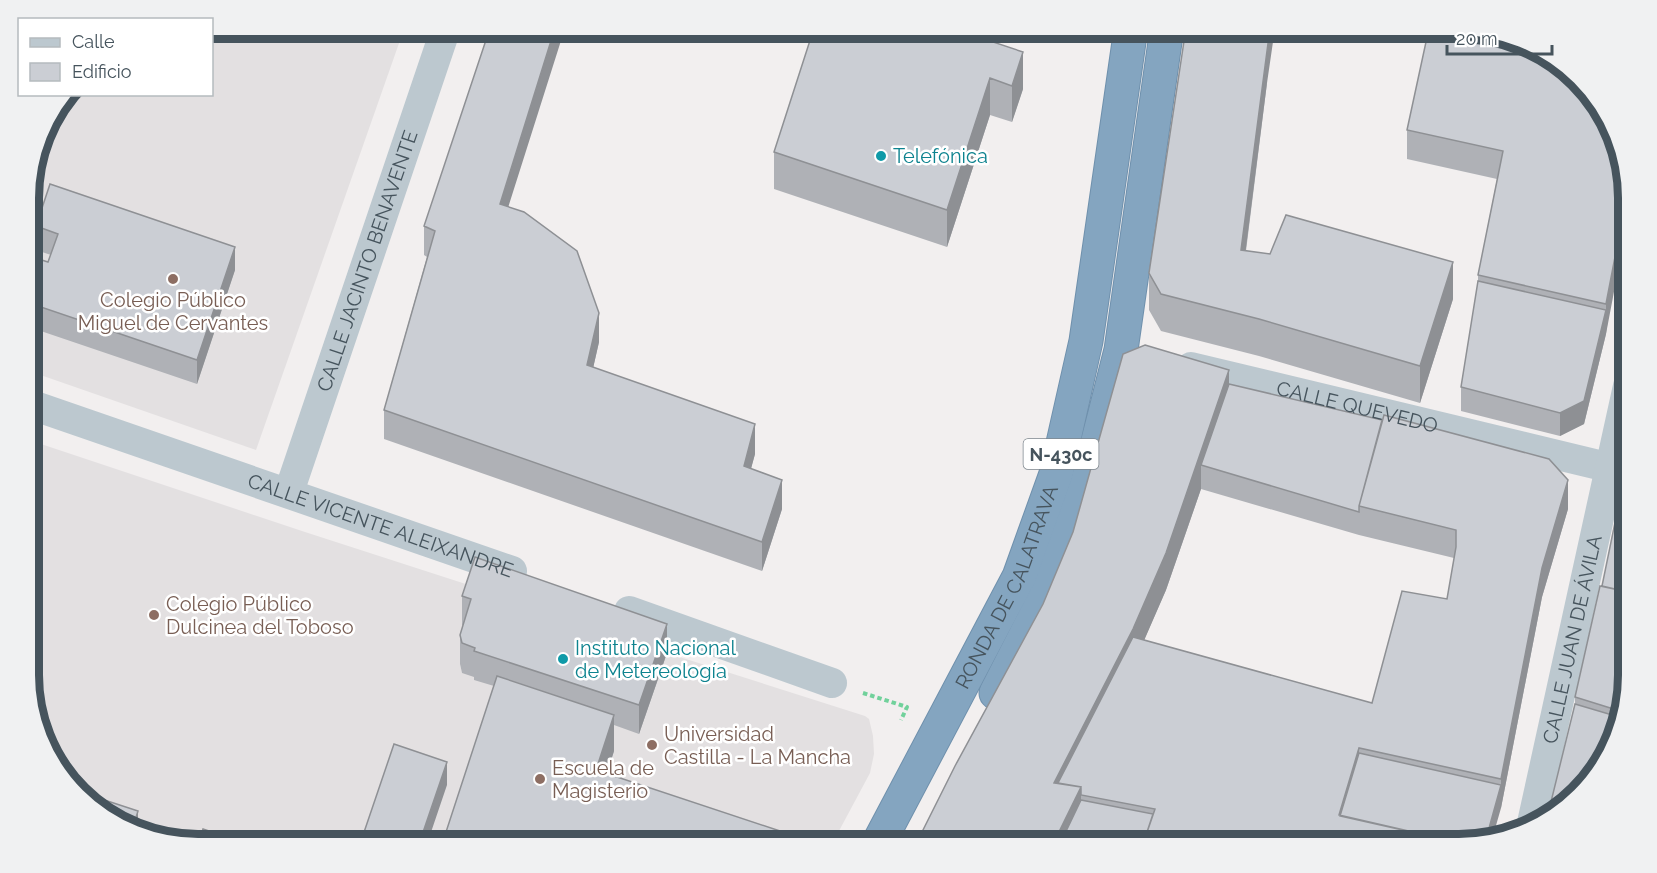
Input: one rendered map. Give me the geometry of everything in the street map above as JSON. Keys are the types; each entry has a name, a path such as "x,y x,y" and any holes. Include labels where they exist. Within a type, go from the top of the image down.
{"highway":[{"name":"RONDA DE CALATRAVA","path":"883,834 1019,577 1056,474 1086,341 1129,39"},
{"name":"RONDA DE CALATRAVA","path":"985,715 1048,591 1087,484 1144,356 1166,39"}],"street":[{"name":"CALLE JACINTO BENAVENTE","path":"289,492 442,39"},
{"name":"CALLE QUEVEDO","path":"1086,341 1618,469"},
{"name":"CALLE VICENTE ALEIXANDRE","path":"39,407 538,580"},
{"name":"CALLE JUAN DE ÁVILA","path":"1534,815 1618,473"},
{"path":"606,604 832,683"}],"path":[{"path":"832,683 907,706 898,728"}],"shaded area":[{"name":"Colegio Público Miguel de Cervantes","path":"213,39 400,39 256,450 39,374 39,188 47,147 60,118 77,96 213,96"},
{"path":"39,443 475,587 462,625 471,628 460,664 462,673 667,653 865,716 869,719 873,736 874,754 870,773 837,834 198,834 177,833 137,822 101,801 72,772 51,736 44,716 39,675"}],"building":[{"path":"486,39 552,39 500,204 524,212 577,251 599,313 587,365 755,424 744,466 782,480 762,542 384,410 435,231 424,226"},
{"name":"Telefónica","path":"810,39 984,39 1023,52 1012,86 990,78 947,210 774,152"},
{"path":"1184,39 1269,39 1241,250 1270,254 1286,215 1453,262 1420,366 1259,319 1161,294 1149,273"},
{"path":"1427,39 1469,39 1510,47 1529,55 1556,72 1585,101 1597,118 1613,157 1617,177 1618,241 1606,304 1478,275 1503,151 1407,130"},
{"path":"50,184 235,247 197,360 39,306 39,259 48,262 58,234 39,227 39,217"},
{"path":"1478,281 1606,310 1584,401 1560,413 1461,387"},
{"path":"1145,345 1229,370 1166,553 1133,629 1054,783 1081,787 1058,834 921,834 955,766 1043,604 1073,532 1123,354"},
{"path":"1229,384 1382,420 1359,512 1201,465"},
{"path":"1384,415 1549,459 1568,480 1542,568 1501,779 1359,748 1339,815 1422,834 1146,834 1155,809 1081,795 1081,787 1058,783 1133,637 1372,703 1402,591 1447,599 1456,547 1456,530 1359,506"},
{"path":"1618,508 1618,590 1602,586"},
{"name":"Instituto Nacional de Metereología","path":"475,557 667,624 639,705 474,651 475,648 462,643 460,635 471,599 462,596"},
{"path":"1600,586 1618,590 1618,675 1614,709 1575,697"},
{"path":"497,676 614,715 596,770 780,831 779,834 546,834 537,831 536,834 453,834 446,832"},
{"path":"1575,704 1613,715 1602,745 1591,763 1579,780 1550,805"},
{"path":"394,744 447,762 422,834 363,834"},
{"path":"1359,753 1501,785 1488,831 1469,834 1420,834 1340,816"},
{"path":"97,798 138,811 135,821 118,813"},
{"path":"1081,800 1153,814 1146,834 1065,834"},
{"path":"203,829 218,834 201,834"}],"place":[{"name":"Telefónica","path":"881,156"},
{"name":"Colegio Público Miguel de Cervantes","path":"173,279"},
{"name":"Colegio Público Dulcinea del Toboso","path":"154,615"},
{"name":"Instituto Nacional de Metereología","path":"563,659"},
{"name":"Universidad Castilla - La Mancha","path":"652,745"},
{"name":"Escuela de Magisterio","path":"540,779"}]}
